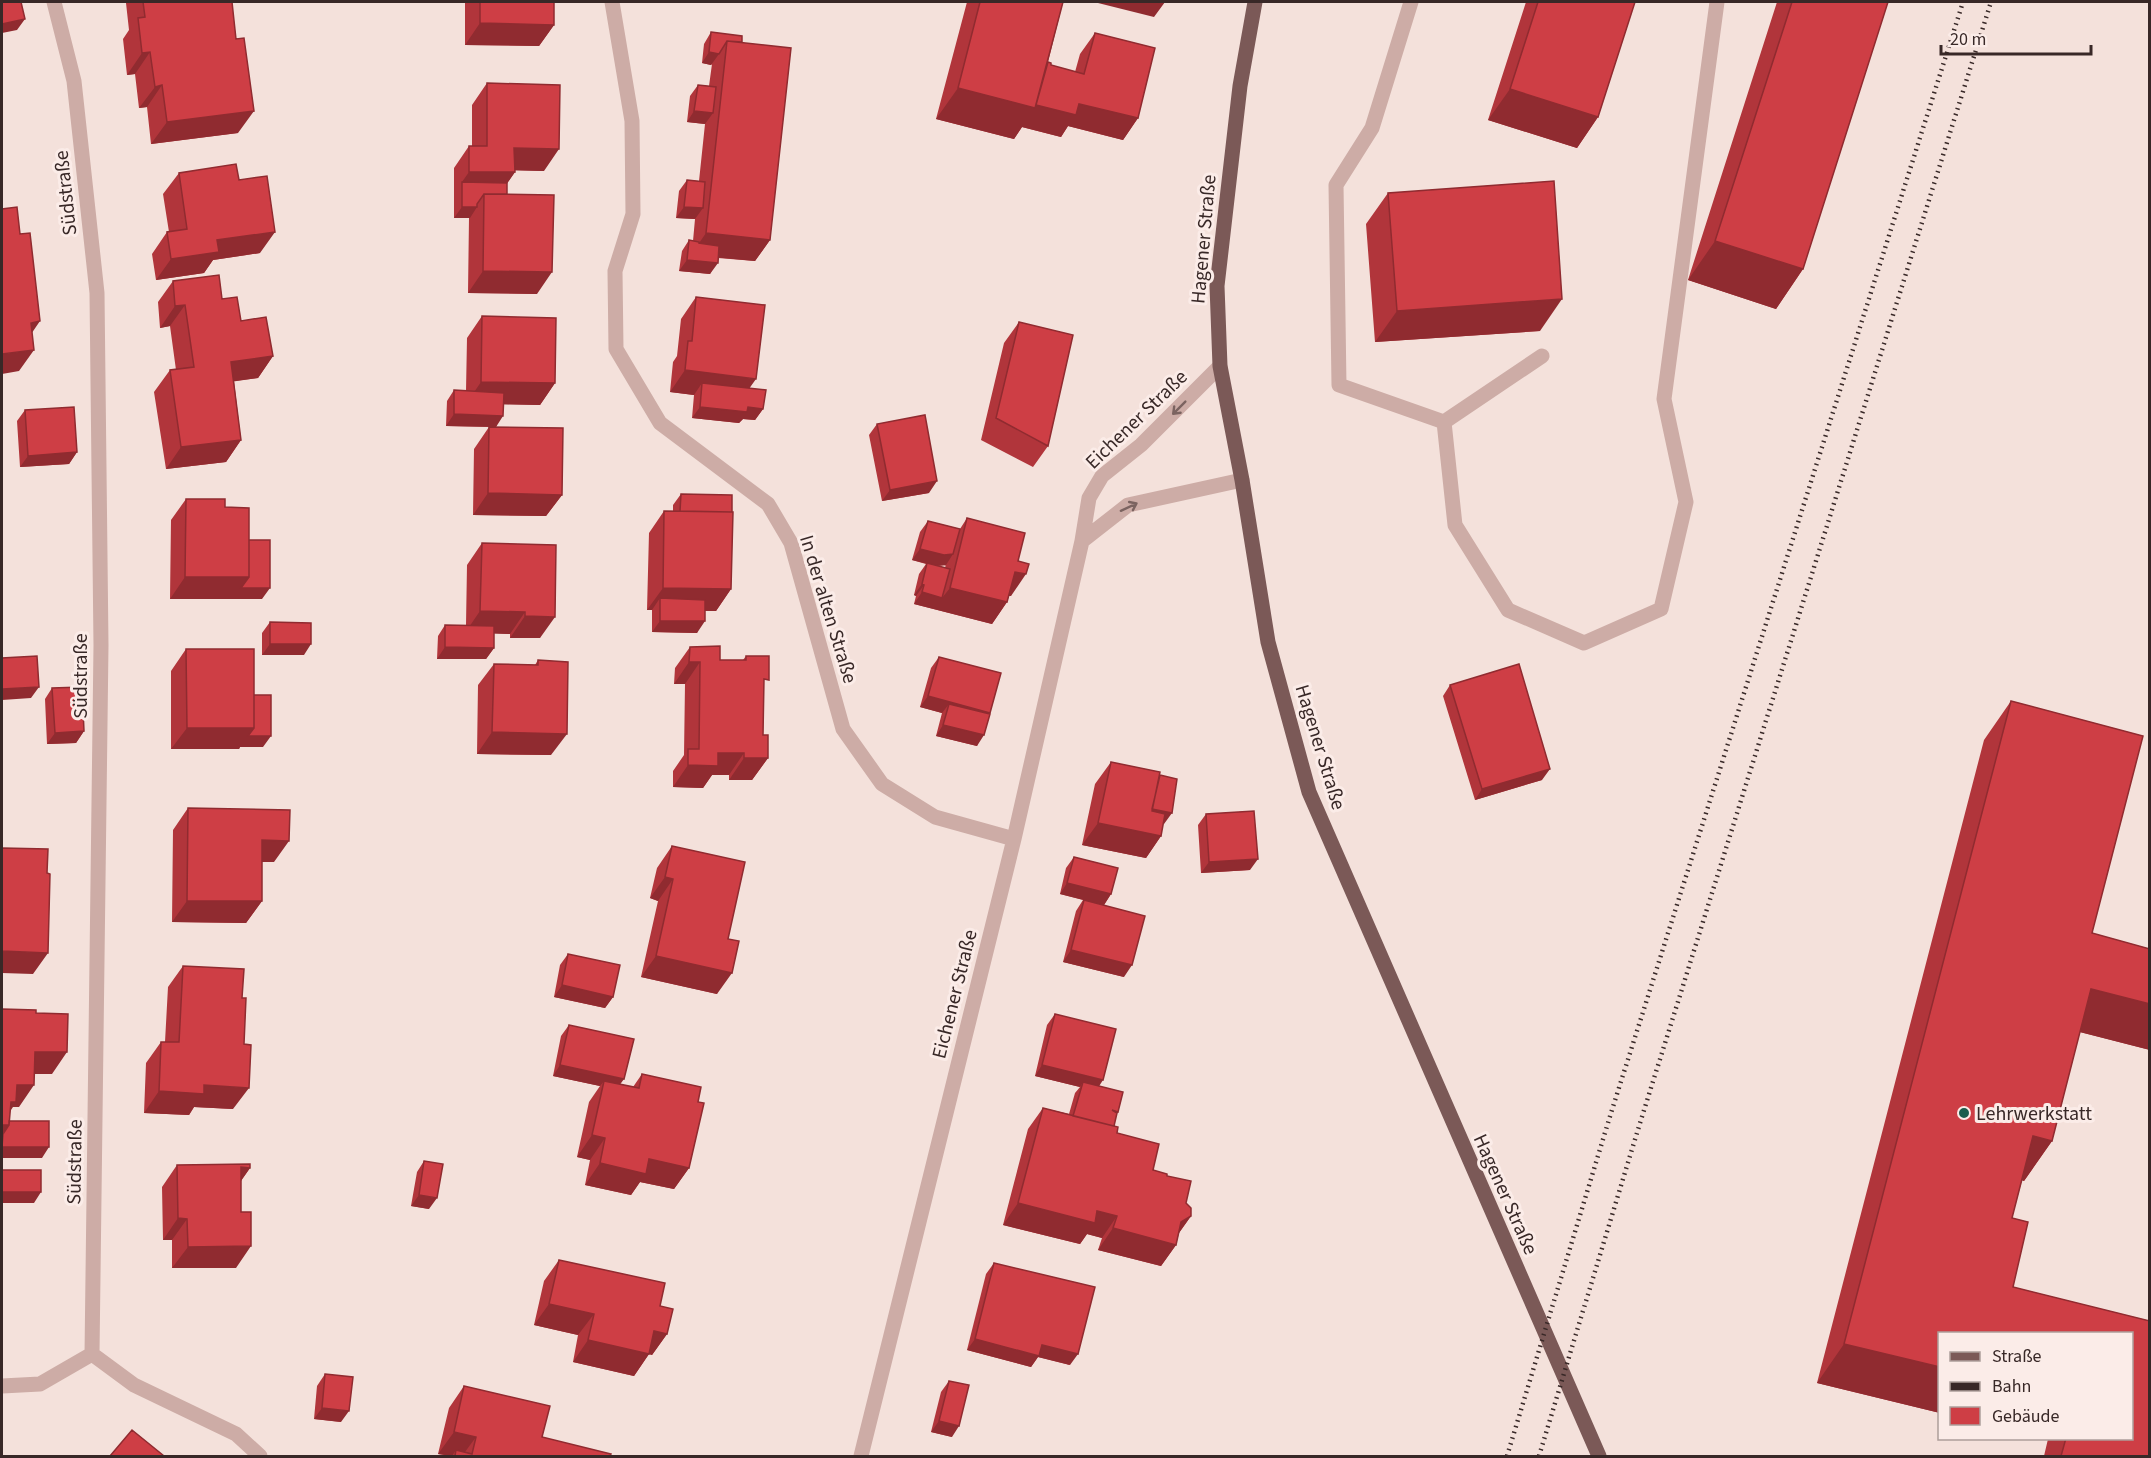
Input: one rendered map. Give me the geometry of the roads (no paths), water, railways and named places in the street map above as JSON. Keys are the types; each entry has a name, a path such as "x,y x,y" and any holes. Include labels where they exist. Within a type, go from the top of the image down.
{"main road":[{"name":"Hagener Straße","path":"1255,2 1240,86 1217,286 1220,366 1242,480 1268,642 1309,792 1599,1456"}],"street":[{"name":"Südstraße","path":"54,2 75,81 97,292 101,645 92,1354"},
{"name":"In der alten Straße","path":"612,2 632,121 633,214 615,271 616,349 660,423 768,504 791,543 843,729 882,784 935,817 1014,839"},
{"path":"1411,2 1372,128 1336,185 1339,385 1444,422"},
{"path":"1444,422 1455,525 1508,610 1584,643 1661,609 1686,502 1664,399 1717,2"},
{"path":"1444,422 1542,356"},
{"name":"Eichener Straße","path":"861,1456 1014,839 1082,541 1089,498 1102,476 1141,445 1220,366"},
{"path":"1082,541 1128,505 1242,480"},
{"path":"2,1386 40,1384 92,1354 134,1385 236,1434 260,1456"}],"railway":[{"path":"1507,1456 1611,1113 1963,2"},
{"path":"1539,1456 1640,1123 1991,2"}],"place":[{"name":"Lehrwerkstatt","path":"1964,1113"}]}
